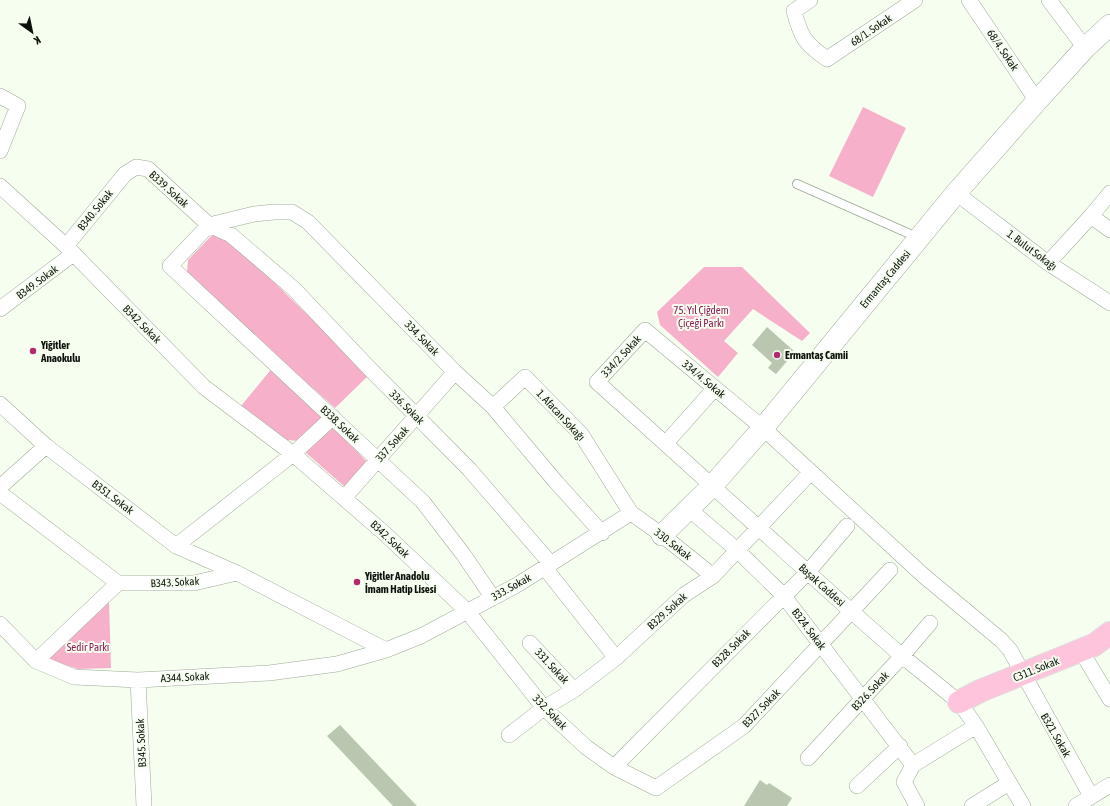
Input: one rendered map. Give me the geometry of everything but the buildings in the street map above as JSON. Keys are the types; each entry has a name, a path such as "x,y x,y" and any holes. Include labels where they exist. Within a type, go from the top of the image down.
{"main road":[{"name":"Ermantaş Caddesi","path":"662,535 712,486 763,428 956,193 1037,101 1086,48 1110,25"},
{"name":"C311. Sokak","path":"959,702 980,691 1099,643"}],"street":[{"name":"68/1. Sokak","path":"810,0 794,11 800,34 812,49 827,59 915,0"},
{"name":"68/4. Sokak","path":"969,0 1037,101"},
{"path":"1048,0 1086,48"},
{"path":"0,96 18,106 0,151"},
{"name":"B339. Sokak","path":"125,174 136,167 148,169 209,225 231,235 255,256"},
{"name":"B340. Sokak","path":"70,250 125,174"},
{"name":"B342. Sokak","path":"0,186 70,250 204,387 293,454 383,532 467,611"},
{"name":"1. Bulut Sokağı","path":"956,193 1048,263 1110,303"},
{"path":"1048,263 1110,193"},
{"name":"334. Sokak","path":"209,225 254,214 274,212 292,212 308,222 455,372 493,407 556,482 602,533"},
{"path":"1091,216 1110,230"},
{"name":"B338. Sokak","path":"209,225 170,266 423,502 463,554 493,598"},
{"name":"B349. Sokak","path":"0,309 70,250"},
{"name":"336. Sokak","path":"255,256 294,289 469,469 548,566 616,658"},
{"name":"334/4. Sokak","path":"645,330 763,428 810,472"},
{"name":"334/2. Sokak","path":"597,382 645,330"},
{"name":"337. Sokak","path":"344,498 417,417 455,372"},
{"name":"1. Afacan Sokağı","path":"493,407 525,377 581,434 631,514"},
{"name":"Başak Caddesi","path":"597,382 852,612 902,656 959,702 976,726 1023,806"},
{"path":"666,443 715,388"},
{"name":"B351. Sokak","path":"0,404 46,446 176,546 237,573"},
{"path":"176,546 293,454 333,417"},
{"path":"0,487 46,446"},
{"name":"B329. Sokak","path":"509,735 544,708 574,690 616,658 684,595 713,576 810,472"},
{"name":"B321. Sokak","path":"810,472 924,576 1001,640 1010,650 1091,796"},
{"path":"0,493 118,584 36,661"},
{"name":"B324. Sokak","path":"689,509 737,550 783,595 862,699 900,746 913,765"},
{"name":"333. Sokak","path":"386,650 421,636 493,598 548,566 631,514"},
{"name":"330. Sokak","path":"631,514 662,535 713,576"},
{"name":"B328. Sokak","path":"614,767 783,595 808,572 846,526"},
{"name":"B327. Sokak","path":"656,788 744,726 890,570"},
{"path":"237,573 386,650"},
{"name":"B343. Sokak","path":"118,584 194,583 237,573"},
{"name":"332. Sokak","path":"467,611 544,708 586,747 614,767 656,788"},
{"name":"B326. Sokak","path":"808,758 902,656 930,623"},
{"name":"A344. Sokak","path":"0,624 36,661 74,678 138,680 269,673 337,664 386,650"},
{"name":"331. Sokak","path":"530,642 574,690"},
{"path":"1099,643 1110,699"},
{"name":"B345. Sokak","path":"138,680 144,806"},
{"path":"917,806 904,782 913,765 976,726"},
{"path":"857,786 900,746"},
{"path":"972,806 1009,783"},
{"path":"1076,806 1110,785"}],"lane":[{"path":"797,184 919,238"}],"green space":[{"path":"863,107 906,128 873,197 829,176"},
{"path":"214,233 227,236 369,375 335,408 195,283 187,273 188,260"},
{"name":"75. Yıl Çiğdem Çiçeği Parkı","path":"704,267 742,267 810,333 802,341 753,309 724,341 738,353 718,377 660,325 657,312"},
{"path":"273,367 323,418 300,441 287,440 241,406"},
{"path":"333,427 368,463 345,487 305,452"},
{"name":"Sedir Parkı","path":"109,600 111,668 78,669 49,660 53,649"}],"place":[{"name":"Yiğitler Anaokulu","path":"33,351"},
{"name":"Ermantaş Camii","path":"777,355"},
{"name":"Yiğitler Anadolu İmam Hatip Lisesi","path":"357,582"}]}
